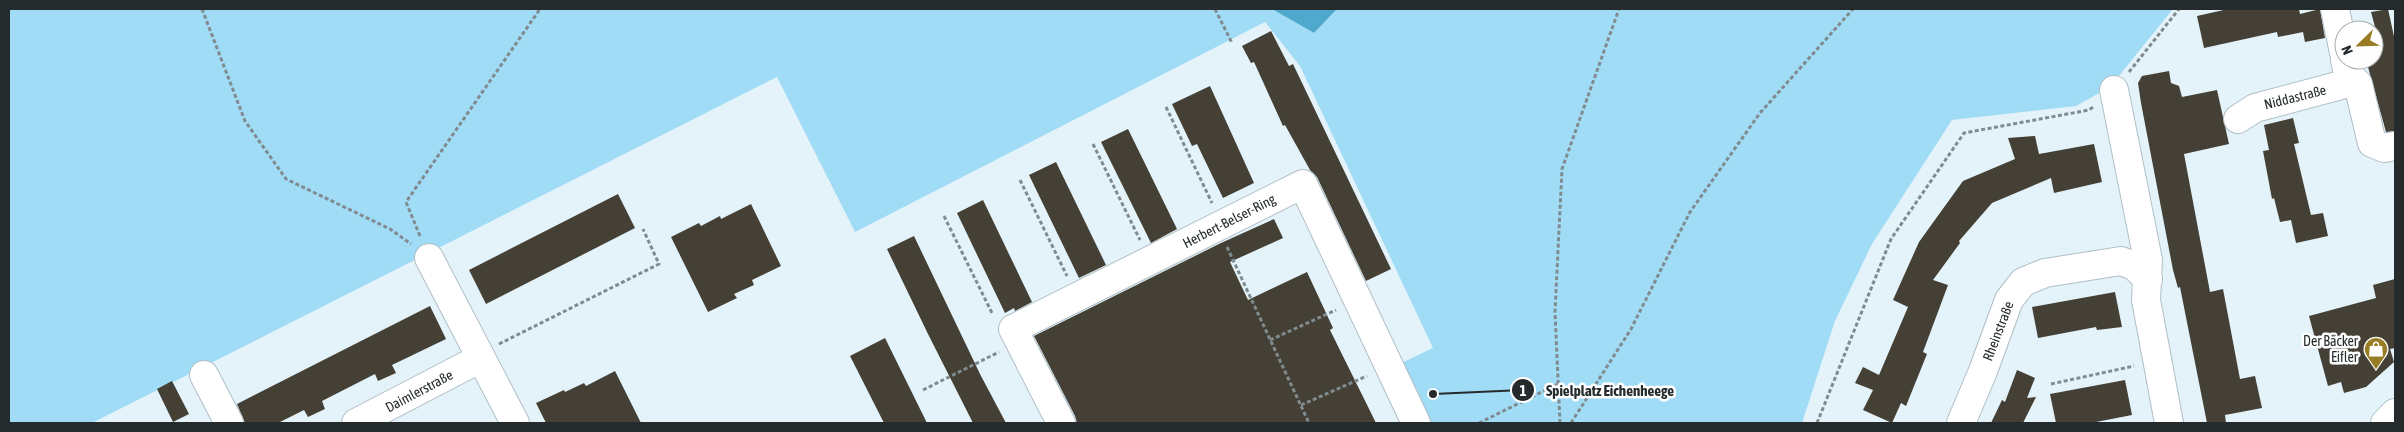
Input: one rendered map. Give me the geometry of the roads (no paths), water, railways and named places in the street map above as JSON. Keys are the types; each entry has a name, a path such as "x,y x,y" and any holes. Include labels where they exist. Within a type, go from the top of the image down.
{"street":[{"name":"Niddastraße","path":"2238,119 2255,108 2340,86 2348,80 2347,70"},
{"path":"2350,70 2358,84 2372,143 2384,148 2395,146"},
{"path":"2114,90 2148,260 2146,300 2169,423"},
{"name":"Herbert-Belser-Ring","path":"1061,423 1017,335 1077,297 1303,184 1416,423"},
{"path":"430,258 515,423"},
{"name":"Rheinstraße","path":"1960,423 1983,371 2009,300 2023,282 2045,273 2121,261 2134,266 2148,279"},
{"name":"Daimlerstraße","path":"356,423 481,358"},
{"path":"204,375 228,423"},
{"path":"2385,423 2395,413"}],"place":[{"name":"Der Bäcker Eifler","path":"2376,370"},
{"name":"Spielplatz Eichenheege","path":"1433,394"}]}
